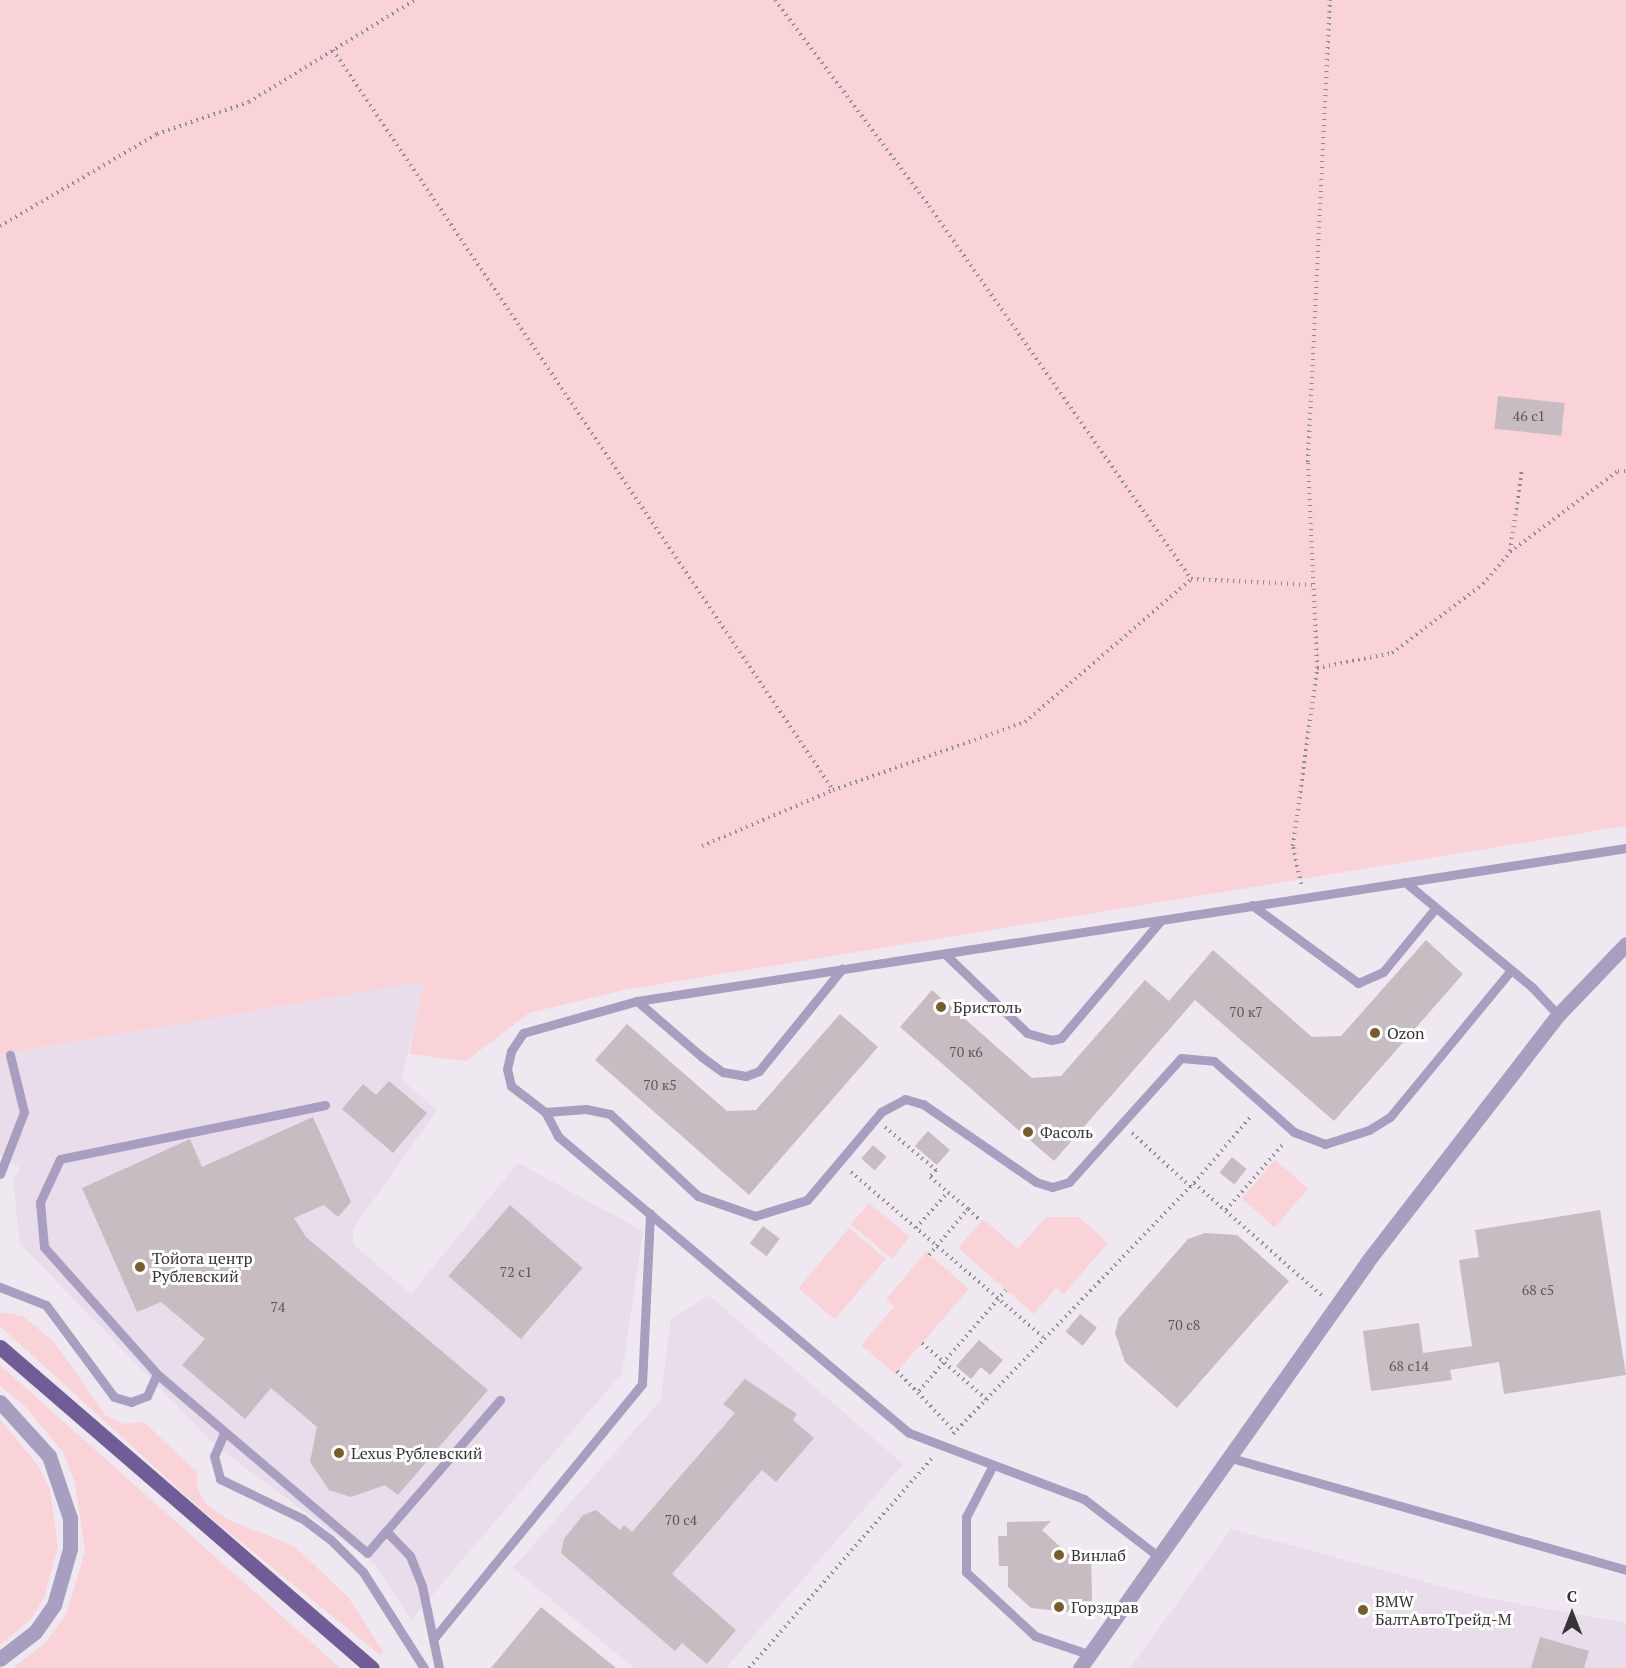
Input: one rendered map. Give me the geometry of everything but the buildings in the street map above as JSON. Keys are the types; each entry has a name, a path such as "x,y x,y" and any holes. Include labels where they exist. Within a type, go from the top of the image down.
{"main road":[{"path":"0,1347 372,1668"}],"street":[{"path":"1080,1668 1334,1310 1558,1015 1626,944"},
{"path":"0,1402 49,1456 62,1485 70,1539 66,1576 54,1605 34,1632 0,1659"}],"lane":[{"path":"1159,1557 1084,1499 909,1433 558,1136 545,1112 511,1086 507,1069 523,1033 637,1001 1252,904 1626,848"},
{"path":"1405,882 1434,910 1511,970 1558,1015"},
{"path":"1252,904 1358,983 1383,972 1434,910"},
{"path":"945,954 1027,1033 1051,1040 1061,1038 1161,920"},
{"path":"637,1001 702,1057 723,1072 746,1076 759,1071 842,969"},
{"path":"545,1112 586,1109 610,1114 698,1196 755,1216 807,1200 889,1104 905,1099 923,1104 1036,1182 1052,1187 1069,1182 1181,1058 1195,1056 1214,1061 1294,1132 1325,1144 1369,1130 1390,1117 1511,970"},
{"path":"0,1174 24,1112 10,1055"},
{"path":"325,1105 60,1159 40,1202 44,1247 157,1374 367,1553 500,1401"},
{"path":"435,1636 642,1384 650,1213"},
{"path":"0,1287 46,1305 114,1397 131,1402 147,1396 157,1374"},
{"path":"224,1433 214,1456 220,1479 303,1519 330,1539 363,1572 424,1668"},
{"path":"1231,1458 1626,1569"},
{"path":"993,1465 966,1517 966,1572 1035,1636 1088,1654"},
{"path":"386,1531 410,1556 435,1636 439,1668"}],"path":[{"path":"0,226 157,134 249,102 415,0"},
{"path":"775,0 929,207 1191,579"},
{"path":"1304,897 1293,846 1317,668 1308,462 1330,0"},
{"path":"333,51 833,790"},
{"path":"1510,552 1522,470"},
{"path":"1317,668 1392,653 1483,584 1510,552 1618,471 1626,471"},
{"path":"702,846 833,790 1025,722 1191,579 1312,585"},
{"path":"748,1668 942,1446 1063,1316 1073,1313 1192,1185 1262,1104"},
{"path":"876,1118 936,1170 930,1176 981,1221"},
{"path":"1121,1123 1192,1185 1226,1210 1334,1310"},
{"path":"1226,1210 1294,1132"},
{"path":"839,1161 1043,1337"},
{"path":"916,1228 948,1192"},
{"path":"929,1255 968,1209"},
{"path":"919,1391 1006,1290"},
{"path":"922,1343 986,1399"},
{"path":"897,1371 919,1391 955,1432"}],"shaded area":[{"path":"0,0 1626,0 1626,826 624,990 529,1013 466,1061 409,1054 425,981 0,1055"},
{"path":"426,980 401,1079 437,1110 353,1229 353,1244 411,1294 518,1163 643,1231 622,1373 411,1620 375,1564 216,1446 20,1244 13,1181 20,1168 0,1156 0,1055"},
{"path":"1275,1160 1308,1189 1275,1227 1242,1198"},
{"path":"869,1203 910,1237 892,1259 851,1224"},
{"path":"1046,1217 1079,1217 1108,1243 1064,1294 1056,1288 1034,1314 958,1248 983,1219 1018,1249"},
{"path":"849,1228 886,1259 835,1319 798,1289"},
{"path":"926,1252 969,1289 895,1374 861,1345 894,1307 886,1299"},
{"path":"709,1295 903,1464 726,1668 634,1668 513,1568 661,1400 671,1319"},
{"path":"0,1312 23,1316 55,1343 106,1416 124,1424 144,1422 197,1472 197,1487 206,1504 229,1520 294,1546 348,1597 383,1651 380,1655 204,1512 0,1326"},
{"path":"0,1365 340,1668 13,1668 47,1641 67,1612 85,1551 75,1483 64,1454 25,1406 0,1386"},
{"path":"0,1419 39,1467 50,1490 58,1547 44,1598 31,1619 0,1645"},
{"name":"BMW БалтАвтоТрейд-М","path":"1231,1529 1481,1597 1626,1623 1626,1668 1130,1668"}],"place":[{"name":"Бристоль","path":"941,1007"},
{"name":"Ozon","path":"1375,1033"},
{"name":"Фасоль","path":"1028,1132"},
{"name":"Тойота центр Рублевский","path":"140,1267"},
{"name":"Lexus Рублевский","path":"339,1453"},
{"name":"Винлаб","path":"1059,1555"},
{"name":"Горздрав","path":"1059,1607"},
{"name":"BMW БалтАвтоТрейд-М","path":"1363,1610"}]}
